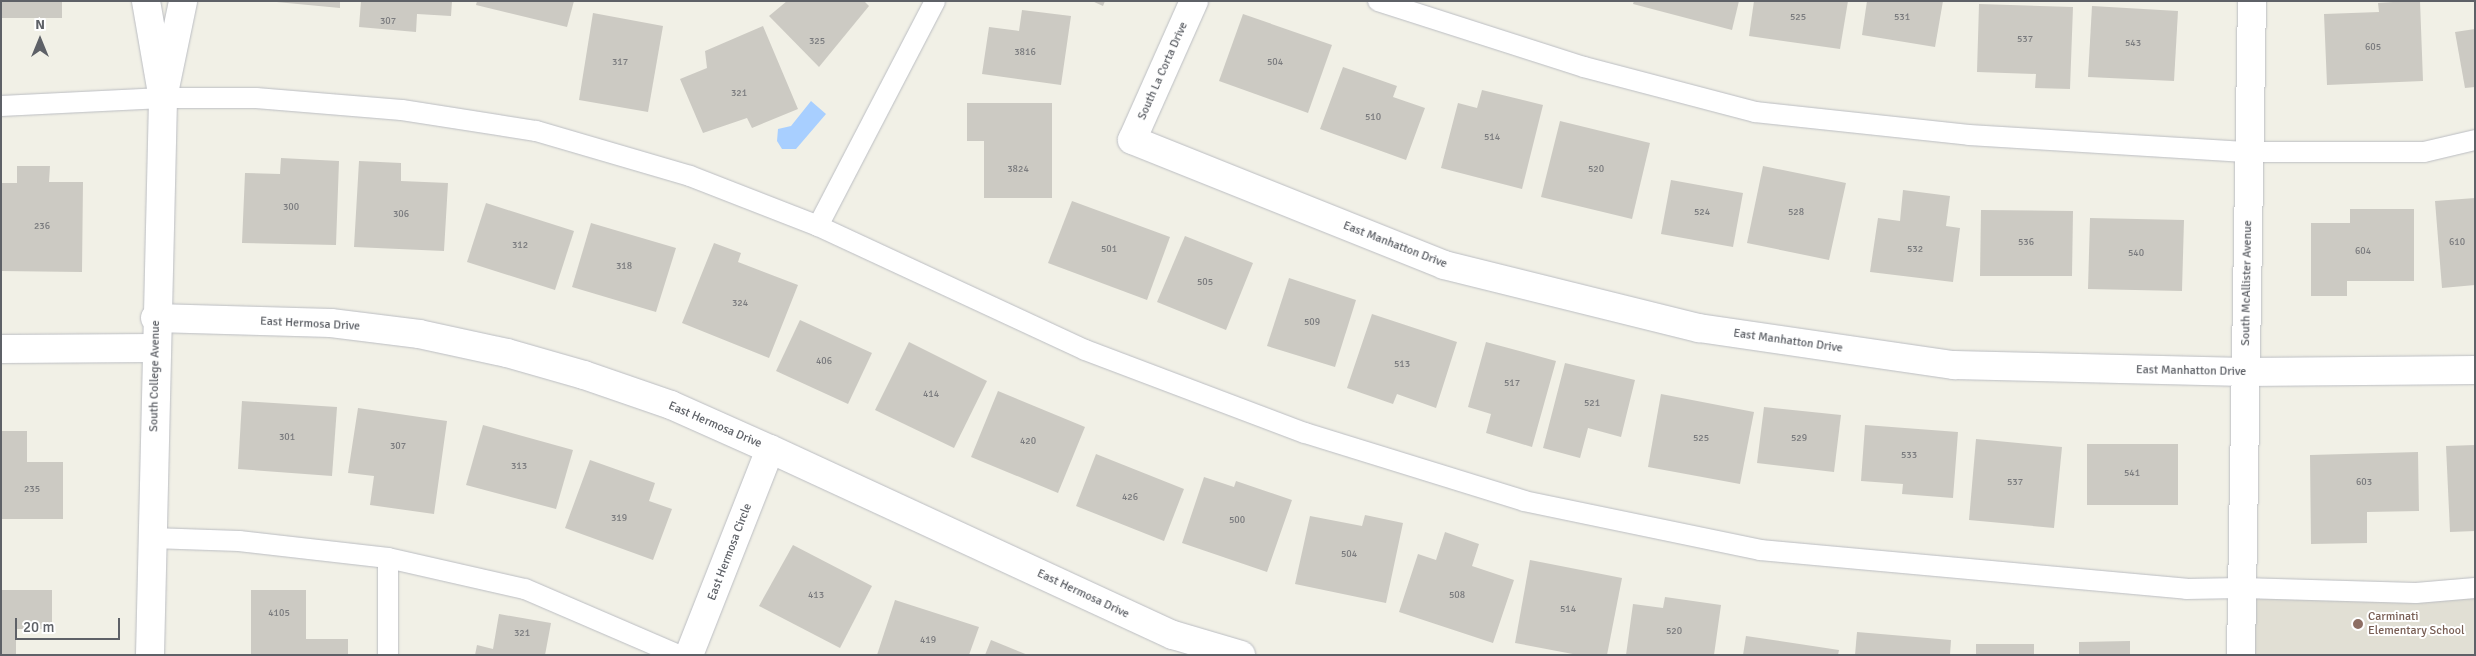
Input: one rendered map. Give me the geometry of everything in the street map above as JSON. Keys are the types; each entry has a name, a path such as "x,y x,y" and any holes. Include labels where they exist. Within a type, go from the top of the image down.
{"street":[{"name":"South College Avenue","path":"146,1 163,98"},
{"name":"South College Avenue","path":"150,655 154,348 163,98 183,1"},
{"name":"South La Corta Drive","path":"1132,140 1194,1"},
{"name":"South McAllister Avenue","path":"2241,655 2252,1"},
{"name":"East Manhatton Drive","path":"1132,140 1444,265 1699,328 1954,365 2245,372 2475,370"},
{"name":"East Hermosa Drive","path":"155,318 331,323 427,336 507,353 584,375 671,406 770,449 1169,645 1241,655"},
{"path":"1,349 154,348"},
{"name":"East Hermosa Circle","path":"689,655 770,449"}],"lane":[{"path":"818,226 936,1"},
{"path":"1378,1 1584,68 1755,112 1969,135 2249,152 2424,152 2475,140"},
{"path":"1,106 163,98 256,98 402,110 536,131 690,176 818,226 1085,350 1305,433 1524,501 1760,550 2186,589 2241,588 2416,593 2475,588"},
{"path":"152,538 239,541 388,558 525,589 678,655"},
{"path":"388,558 388,655"}],"shaded area":[{"name":"Carminati Elementary School","path":"2241,588 2475,588 2475,655 2241,655"}],"water":[{"path":"811,101 826,114 796,149 782,149 777,141 778,129 791,126"}],"building":[{"path":"1,1 62,1 62,18 1,18"},
{"path":"266,1 340,1 340,8"},
{"path":"361,1 452,1 451,16 417,14 416,32 359,27"},
{"path":"477,1 574,1 567,27 476,5"},
{"path":"787,1 864,1 869,6 819,67 769,16"},
{"path":"1092,1 1105,1 1103,6"},
{"path":"1634,1 1739,1 1732,30 1633,4"},
{"path":"1754,1 1848,1 1840,49 1749,36"},
{"path":"1867,1 1943,1 1935,47 1862,35"},
{"path":"2420,1 2423,81 2327,85 2324,14 2379,12 2378,3"},
{"path":"1979,4 2073,7 2070,89 2035,88 2036,74 1977,72"},
{"path":"2092,6 2178,11 2174,81 2088,77"},
{"path":"1022,10 1071,16 1061,85 982,74 989,27 1019,31"},
{"path":"593,13 663,26 648,112 579,100"},
{"path":"1243,14 1332,45 1308,113 1219,81"},
{"path":"763,26 798,109 752,128 747,118 703,133 680,79 707,68 705,51"},
{"path":"2475,29 2475,87 2465,88 2455,32"},
{"path":"1343,67 1397,86 1393,97 1425,108 1406,160 1320,129"},
{"path":"1482,90 1543,105 1522,189 1441,168 1458,103 1477,108"},
{"path":"967,103 1052,103 1052,198 984,198 984,141 967,141"},
{"path":"1560,121 1650,143 1632,219 1541,197"},
{"path":"281,158 339,161 336,245 242,243 245,173 280,174"},
{"path":"359,161 401,163 401,181 448,183 444,251 354,247"},
{"path":"17,166 50,166 49,182 83,182 82,272 1,271 1,183 17,183"},
{"path":"1763,166 1846,183 1829,260 1747,243"},
{"path":"1671,180 1743,193 1733,247 1661,234"},
{"path":"1903,190 1950,196 1946,226 1960,228 1953,282 1870,272 1878,218 1900,221"},
{"path":"2475,198 2475,285 2442,288 2435,201"},
{"path":"1072,201 1170,237 1147,300 1048,263"},
{"path":"486,203 574,231 555,290 467,262"},
{"path":"2350,209 2414,209 2414,281 2347,281 2347,296 2311,296 2311,223 2350,223"},
{"path":"1981,210 2073,211 2072,276 1980,276"},
{"path":"2090,218 2184,220 2182,291 2088,289"},
{"path":"591,223 676,248 656,312 572,287"},
{"path":"1185,236 1253,263 1226,330 1157,302"},
{"path":"714,243 741,253 738,262 798,285 769,358 682,323"},
{"path":"1289,278 1356,300 1335,367 1267,346"},
{"path":"1372,314 1457,342 1436,408 1397,394 1393,404 1347,388"},
{"path":"800,320 872,353 848,404 776,371"},
{"path":"909,342 987,381 954,448 875,410"},
{"path":"1486,342 1556,361 1532,447 1486,433 1491,414 1468,407"},
{"path":"1565,363 1635,380 1621,437 1588,428 1580,458 1543,448"},
{"path":"998,391 1085,427 1058,493 971,457"},
{"path":"1661,394 1754,412 1740,484 1648,467"},
{"path":"242,401 337,407 332,476 238,469"},
{"path":"1764,407 1841,415 1834,472 1757,463"},
{"path":"358,408 447,421 434,514 370,505 374,476 348,473"},
{"path":"483,425 573,450 556,509 466,485"},
{"path":"1865,425 1958,432 1953,498 1902,494 1903,484 1861,481"},
{"path":"1,431 27,431 27,462 63,462 63,519 1,519"},
{"path":"1976,439 2062,447 2054,528 1969,520"},
{"path":"2087,444 2178,444 2178,505 2087,505"},
{"path":"2475,445 2475,531 2450,532 2446,446"},
{"path":"2418,452 2419,511 2367,512 2367,543 2311,544 2310,455"},
{"path":"1096,454 1184,489 1164,541 1076,506"},
{"path":"590,460 655,483 649,501 672,509 653,560 565,528"},
{"path":"1204,477 1234,487 1236,481 1292,500 1267,572 1182,543"},
{"path":"1365,515 1403,523 1386,603 1295,584 1310,516 1362,526"},
{"path":"1445,532 1479,544 1472,566 1514,580 1493,643 1399,612 1418,554 1436,560"},
{"path":"793,545 872,586 840,648 759,606"},
{"path":"1530,560 1622,578 1607,655 1578,655 1515,643"},
{"path":"1,590 52,590 52,629 16,629 16,655 1,655"},
{"path":"251,590 306,590 306,639 348,639 348,655 251,655"},
{"path":"1665,597 1721,605 1714,655 1626,655 1633,604 1663,608"},
{"path":"895,600 979,627 969,655 877,655"},
{"path":"499,614 551,623 545,655 475,655 477,645 493,649"},
{"path":"1857,632 1951,640 1950,655 1855,655"},
{"path":"1746,636 1839,650 1838,655 1743,655"},
{"path":"991,640 1028,655 985,655"},
{"path":"2130,641 2130,655 2079,655 2079,642"},
{"path":"1976,644 2034,644 2034,655 1976,655"}],"place":[{"name":"Carminati Elementary School","path":"2358,624"}]}
